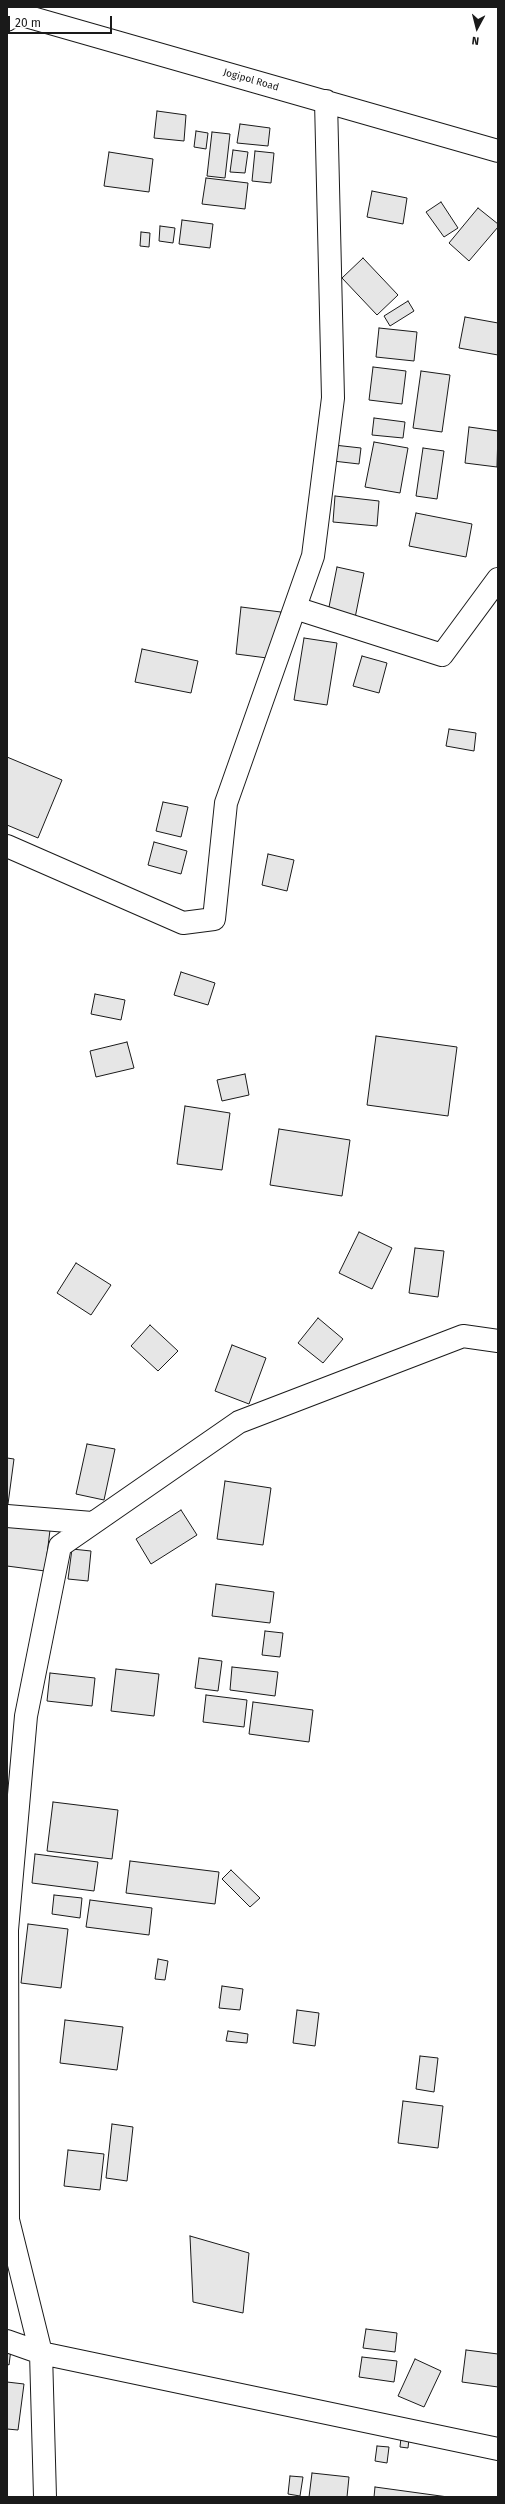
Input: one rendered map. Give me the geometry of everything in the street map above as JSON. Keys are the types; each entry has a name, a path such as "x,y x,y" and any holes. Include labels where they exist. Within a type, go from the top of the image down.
{"street":[{"name":"Jogipol Road","path":"7,20 15,13 498,151"},
{"path":"7,846 183,923 214,919 226,803 313,556 333,398 326,101"},
{"path":"295,608 442,655 498,579"},
{"path":"45,2497 41,2353 8,2220 7,1930 26,1716 60,1546 239,1422 463,1336 498,1341"},
{"path":"7,1516 92,1523"},
{"path":"7,2341 41,2353 498,2449"}],"building":[{"path":"157,111 186,115 184,141 154,138"},
{"path":"240,124 270,128 268,146 237,143"},
{"path":"196,131 208,133 206,149 194,147"},
{"path":"212,132 230,134 225,178 207,176"},
{"path":"233,150 248,152 245,173 230,172"},
{"path":"255,151 274,153 271,183 252,181"},
{"path":"109,152 153,159 149,192 104,186"},
{"path":"206,178 248,183 245,209 202,204"},
{"path":"372,191 407,198 403,224 367,217"},
{"path":"441,202 458,228 444,237 426,212"},
{"path":"478,208 498,224 498,227 469,261 449,243"},
{"path":"182,220 213,224 210,248 179,244"},
{"path":"160,226 175,228 173,243 159,241"},
{"path":"141,232 150,233 149,247 140,246"},
{"path":"363,258 398,295 377,315 342,278"},
{"path":"408,301 414,311 390,326 384,316"},
{"path":"465,317 498,323 498,355 459,348"},
{"path":"379,328 417,332 414,361 376,357"},
{"path":"373,367 406,371 402,404 369,400"},
{"path":"421,371 450,375 442,432 413,428"},
{"path":"374,418 405,422 403,438 372,435"},
{"path":"469,427 498,431 497,467 465,463"},
{"path":"374,442 408,448 400,493 365,487"},
{"path":"334,445 361,448 359,464 333,461"},
{"path":"423,448 444,451 437,499 416,496"},
{"path":"335,496 379,501 377,526 333,522"},
{"path":"416,513 472,524 466,557 409,546"},
{"path":"337,567 364,573 355,618 328,612"},
{"path":"241,607 281,612 275,659 236,654"},
{"path":"304,638 337,643 327,705 294,700"},
{"path":"142,649 198,661 191,693 135,682"},
{"path":"362,656 387,663 379,693 353,686"},
{"path":"449,729 476,733 474,751 446,746"},
{"path":"7,757 62,780 38,838 7,825"},
{"path":"163,802 188,807 181,837 156,831"},
{"path":"154,842 187,851 181,874 148,865"},
{"path":"268,854 294,860 287,891 262,885"},
{"path":"181,972 215,983 208,1005 174,995"},
{"path":"95,994 125,1000 121,1020 91,1014"},
{"path":"376,1036 457,1047 448,1116 367,1105"},
{"path":"127,1042 134,1068 96,1077 90,1051"},
{"path":"245,1074 249,1095 222,1101 217,1080"},
{"path":"185,1106 230,1113 222,1170 177,1164"},
{"path":"279,1129 350,1140 342,1196 270,1185"},
{"path":"359,1232 392,1248 372,1289 339,1273"},
{"path":"415,1248 444,1251 438,1297 409,1293"},
{"path":"76,1263 111,1285 91,1315 57,1293"},
{"path":"318,1318 343,1339 323,1363 298,1343"},
{"path":"150,1325 178,1351 158,1371 131,1346"},
{"path":"232,1345 266,1358 249,1404 215,1391"},
{"path":"87,1444 115,1449 104,1500 76,1494"},
{"path":"7,1458 14,1459 8,1504 7,1503"},
{"path":"225,1481 271,1488 263,1545 217,1539"},
{"path":"181,1510 197,1535 151,1564 136,1539"},
{"path":"7,1525 50,1530 45,1571 7,1566"},
{"path":"72,1549 91,1551 88,1581 68,1579"},
{"path":"216,1584 274,1592 270,1623 212,1616"},
{"path":"265,1631 283,1633 280,1657 262,1655"},
{"path":"199,1658 222,1661 218,1691 195,1688"},
{"path":"232,1667 278,1672 275,1696 230,1690"},
{"path":"116,1669 159,1674 154,1716 111,1711"},
{"path":"50,1673 95,1678 92,1706 47,1701"},
{"path":"206,1695 247,1700 244,1727 203,1722"},
{"path":"253,1702 313,1710 309,1742 249,1734"},
{"path":"53,1802 118,1810 112,1859 47,1851"},
{"path":"35,1854 98,1862 94,1891 32,1883"},
{"path":"130,1861 219,1872 215,1904 126,1893"},
{"path":"231,1870 260,1898 250,1907 222,1879"},
{"path":"54,1895 82,1898 80,1918 52,1914"},
{"path":"90,1900 152,1908 149,1935 86,1927"},
{"path":"28,1924 68,1929 61,1988 21,1983"},
{"path":"158,1959 168,1961 165,1980 155,1979"},
{"path":"222,1986 243,1989 240,2010 219,2008"},
{"path":"297,2010 319,2013 315,2046 293,2043"},
{"path":"65,2020 123,2027 117,2070 60,2063"},
{"path":"228,2031 248,2034 247,2043 226,2041"},
{"path":"420,2056 438,2058 434,2092 416,2089"},
{"path":"403,2101 443,2106 438,2148 398,2143"},
{"path":"112,2124 133,2127 127,2181 106,2178"},
{"path":"68,2150 104,2154 100,2190 64,2186"},
{"path":"190,2236 249,2253 243,2313 193,2302"},
{"path":"366,2329 397,2333 395,2352 363,2348"},
{"path":"7,2349 11,2349 9,2365 7,2364"},
{"path":"466,2350 498,2354 498,2387 462,2382"},
{"path":"362,2357 397,2361 394,2382 359,2377"},
{"path":"415,2359 441,2371 424,2407 398,2396"},
{"path":"7,2382 24,2384 18,2430 7,2429"},
{"path":"401,2438 409,2439 408,2448 400,2447"},
{"path":"377,2446 389,2447 387,2463 375,2461"},
{"path":"312,2473 349,2477 347,2497 309,2497"},
{"path":"290,2476 303,2477 300,2496 288,2494"},
{"path":"375,2487 448,2497 374,2497"}]}
